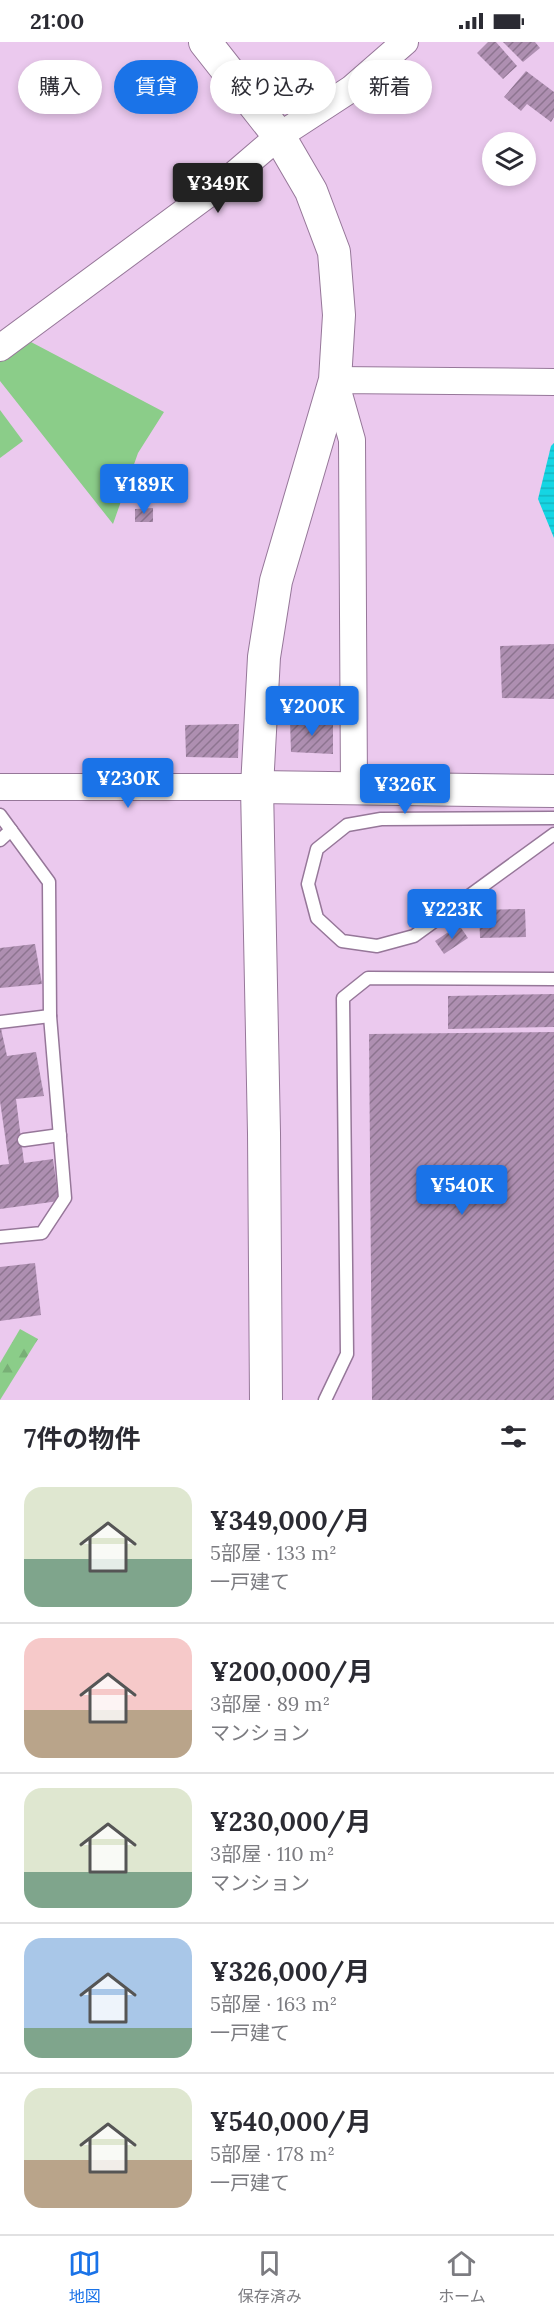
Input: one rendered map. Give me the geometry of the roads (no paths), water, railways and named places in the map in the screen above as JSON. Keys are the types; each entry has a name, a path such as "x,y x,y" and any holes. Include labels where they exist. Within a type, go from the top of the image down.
{"street":[{"path":"205,42 279,136 311,191 334,252 339,315 335,380 276,581 264,657 256,787 264,1121 266,1400"},
{"path":"0,348 230,177 279,136 351,89 405,42"},
{"path":"335,380 554,382"},
{"path":"335,380 352,440 354,789"},
{"path":"0,787 256,787 554,791"}],"lane":[{"path":"0,815 49,882 50,1016 65,1198 42,1233 0,1237"},
{"path":"554,818 381,819 347,825 317,849 308,884 317,918 342,941 376,946 414,936 554,834"},
{"path":"0,840 11,830"},
{"path":"325,1400 347,1354 343,998 368,978 554,979"},
{"path":"0,1022 50,1016"},
{"path":"24,1140 60,1135"}],"water":[{"path":"554,443 554,538 538,499 551,446"}]}
